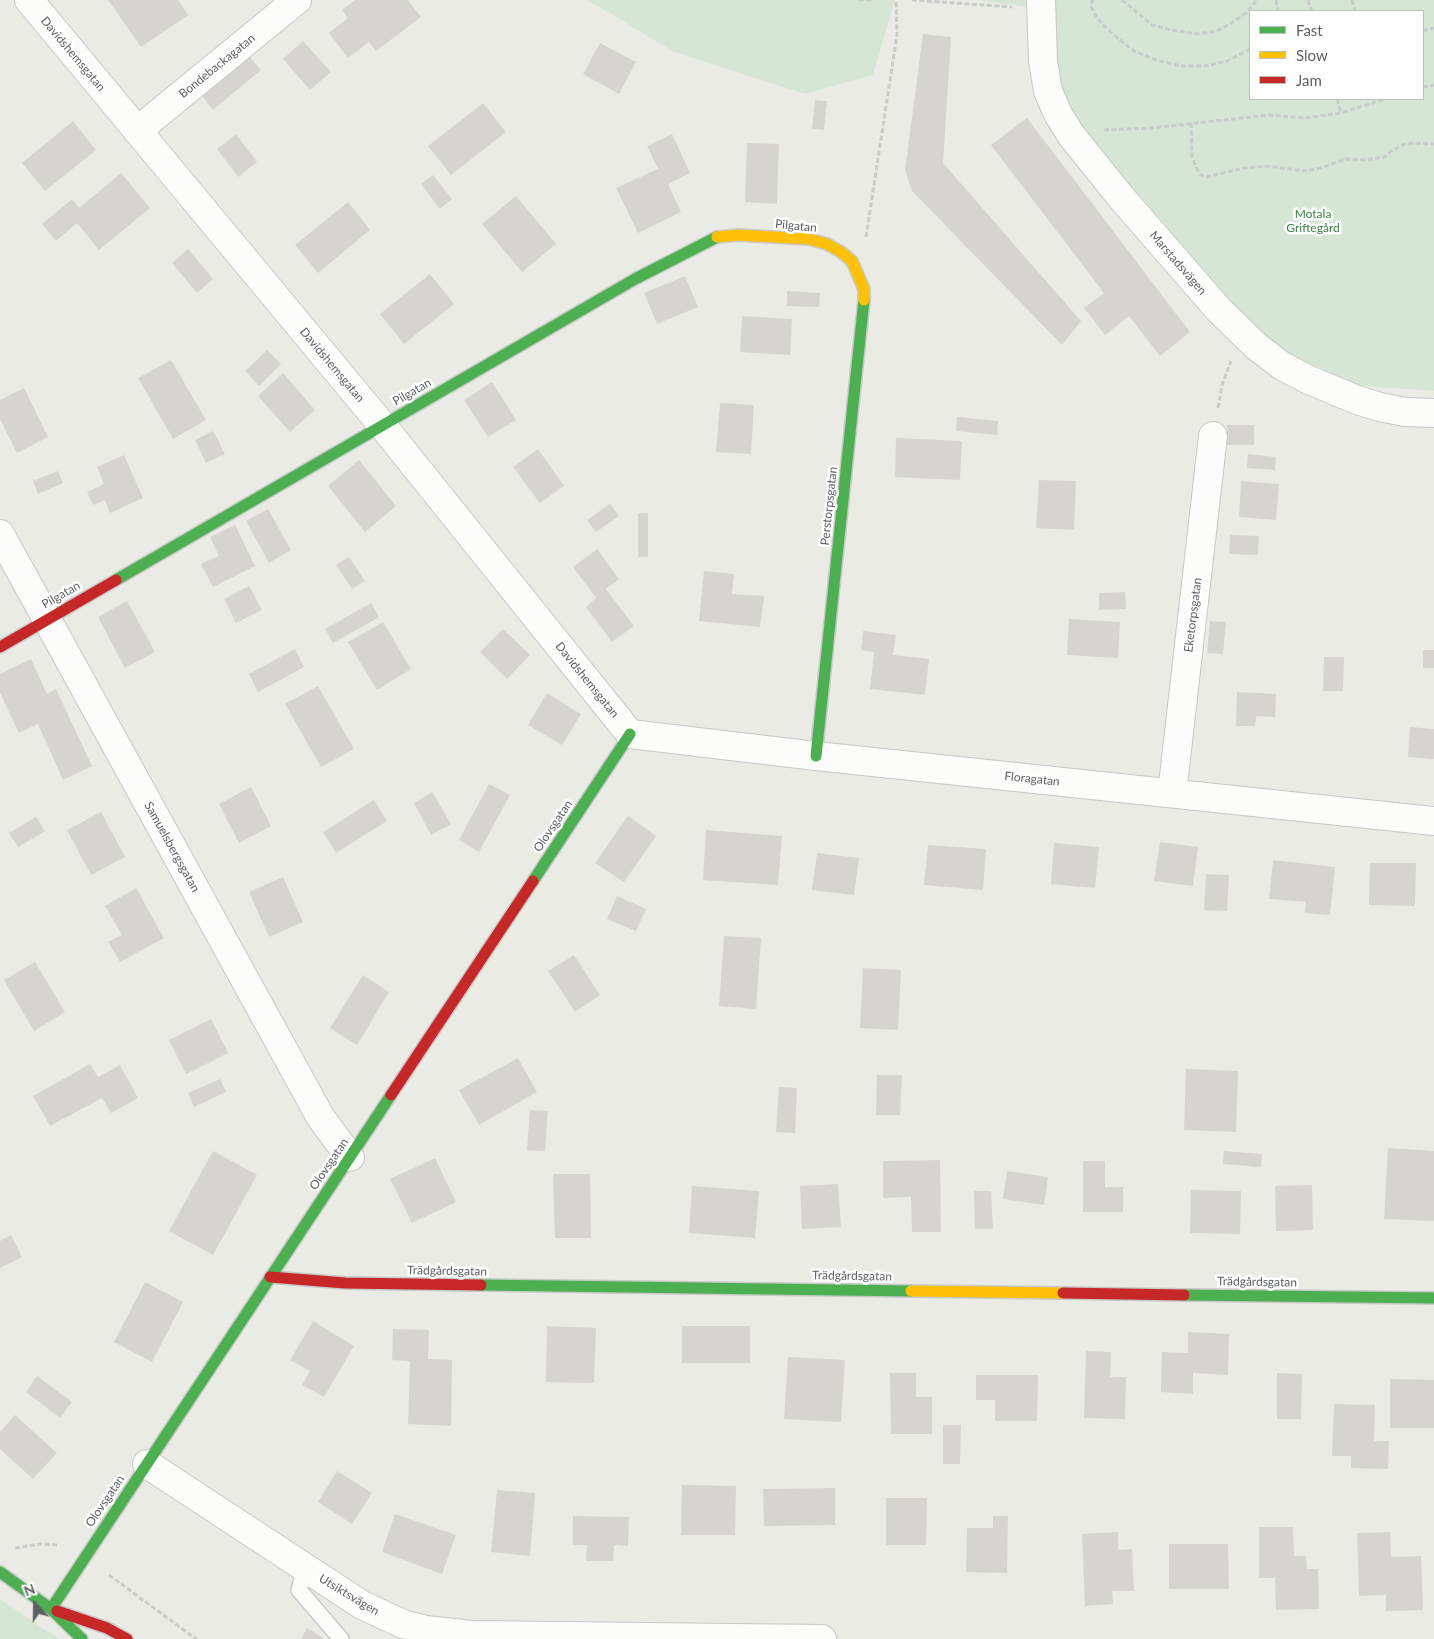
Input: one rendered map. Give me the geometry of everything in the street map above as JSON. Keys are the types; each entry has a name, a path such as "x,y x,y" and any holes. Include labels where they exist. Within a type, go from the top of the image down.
{"street":[{"name":"Davidshemsgatan","path":"29,0 382,425 630,734"},
{"name":"Bondebackagatan","path":"138,131 297,0"},
{"name":"Marstadsvägen","path":"1040,4 1048,91 1058,114 1071,136 1120,196 1219,310 1256,346 1282,366 1309,380 1357,400 1380,407 1405,412 1434,413"},
{"name":"Pilgatan","path":"0,647 635,278 706,242 720,236 738,235 809,239 827,244 841,252 852,262"},
{"name":"Perstorpsgatan","path":"816,756 864,302 864,289 852,262"},
{"name":"Eketorpsgatan","path":"1172,793 1213,436"},
{"name":"Samuelsbergsgatan","path":"0,534 320,1118 350,1157"},
{"name":"Floragatan","path":"630,734 816,756 1434,821"},
{"name":"Olovsgatan","path":"51,1609 630,734"},
{"name":"Trädgårdsgatan","path":"270,1277 345,1284 1434,1298"},
{"name":"Utsiktsvägen","path":"146,1464 362,1605 403,1624 448,1633 472,1635 822,1639"},
{"path":"0,1572 51,1609 82,1639"},
{"path":"51,1609 107,1628 127,1639"}],"lane":[{"path":"305,1568 299,1590 341,1639"}],"path":[{"path":"859,0 872,0"},
{"path":"852,262 867,234 897,34 896,0"},
{"path":"912,0 1040,4"},
{"path":"1094,0 1091,6 1103,25 1134,51 1156,60 1181,66 1205,66 1227,61 1249,50"},
{"path":"1122,0 1152,25 1197,34 1217,31 1233,22 1246,13 1257,0"},
{"path":"1337,100 1341,113"},
{"path":"1071,136 1107,129 1151,128 1269,115 1305,118 1341,113 1382,100"},
{"path":"1191,123 1192,157 1199,174 1207,177 1244,168 1267,166 1305,171 1321,168 1346,158 1363,160 1385,157 1391,151 1407,143 1434,144"},
{"path":"1213,436 1222,385 1233,355 1236,326"}],"green space":[{"path":"588,0 895,0 873,75 805,94 674,52"},
{"name":"Motala Griftegård","path":"981,0 1434,0 1434,391 1351,385 1267,348 1058,114 1040,9"},
{"path":"0,1599 59,1639 0,1639"}],"building":[{"path":"108,0 178,0 188,15 141,47"},
{"path":"355,0 408,0 421,17 376,51 369,42 348,58 329,33 348,18 342,10"},
{"path":"923,34 951,37 943,163 1081,321 1062,345 912,191 905,170"},
{"path":"303,41 331,72 310,90 283,59"},
{"path":"600,43 636,62 619,94 583,74"},
{"path":"248,55 261,70 213,110 201,95"},
{"path":"815,100 827,101 824,130 812,129"},
{"path":"483,103 506,132 451,175 428,146"},
{"path":"1027,118 1190,332 1160,356 1129,316 1105,335 1084,308 1104,293 991,145"},
{"path":"73,121 96,150 45,191 22,163"},
{"path":"236,134 257,162 238,177 217,149"},
{"path":"672,134 690,173 668,184 681,212 638,233 616,188 658,169 647,146"},
{"path":"747,143 779,144 777,204 745,202"},
{"path":"121,173 150,208 99,250 77,223 56,241 42,224 72,199 79,208"},
{"path":"433,175 452,199 440,209 421,184"},
{"path":"516,196 556,244 522,272 482,224"},
{"path":"348,202 370,230 318,273 295,245"},
{"path":"188,249 213,279 197,293 172,263"},
{"path":"430,274 454,304 404,344 380,314"},
{"path":"685,276 698,307 657,324 644,293"},
{"path":"787,291 820,293 819,307 787,306"},
{"path":"742,316 792,319 790,355 740,352"},
{"path":"267,350 281,364 259,386 245,371"},
{"path":"171,360 206,420 173,439 138,378"},
{"path":"283,373 315,410 290,432 258,396"},
{"path":"492,382 516,420 488,437 464,400"},
{"path":"24,388 48,437 17,453 0,419 0,400"},
{"path":"720,403 754,405 751,454 716,452"},
{"path":"957,417 998,421 997,435 956,431"},
{"path":"1227,425 1254,425 1254,445 1227,445"},
{"path":"213,431 225,454 206,463 195,440"},
{"path":"896,438 962,441 960,480 895,477"},
{"path":"538,449 564,486 540,503 513,467"},
{"path":"1248,454 1276,457 1275,470 1247,468"},
{"path":"124,455 143,498 110,513 105,500 93,505 87,492 104,484 97,467"},
{"path":"359,460 396,506 365,532 328,486"},
{"path":"58,471 63,483 38,494 33,481"},
{"path":"1039,480 1076,481 1074,530 1036,528"},
{"path":"1241,481 1279,484 1276,520 1239,517"},
{"path":"610,504 619,516 596,532 587,520"},
{"path":"268,509 291,550 269,563 246,521"},
{"path":"638,513 648,513 648,557 638,557"},
{"path":"235,525 255,566 213,587 201,564 219,556 210,537"},
{"path":"1230,535 1259,536 1258,555 1229,554"},
{"path":"597,549 619,579 606,589 634,626 612,642 586,607 596,598 573,567"},
{"path":"349,557 365,581 352,589 336,565"},
{"path":"704,571 734,574 732,594 764,596 760,627 699,621"},
{"path":"249,586 262,610 236,623 224,599"},
{"path":"1125,592 1126,609 1099,610 1099,593"},
{"path":"127,601 155,652 125,668 98,617"},
{"path":"371,603 379,617 333,643 325,629"},
{"path":"1069,619 1120,622 1118,658 1067,655"},
{"path":"1210,621 1226,622 1223,654 1207,653"},
{"path":"383,622 411,669 377,690 348,642"},
{"path":"503,629 530,655 507,679 480,652"},
{"path":"863,631 896,635 893,655 929,659 925,695 870,689 874,652 861,650"},
{"path":"295,649 304,667 258,692 249,674"},
{"path":"1423,650 1434,650 1434,668 1423,668"},
{"path":"1324,657 1344,657 1343,691 1323,691"},
{"path":"31,659 47,694 56,689 92,766 63,780 38,724 19,733 0,693 0,674"},
{"path":"318,686 354,749 321,767 285,704"},
{"path":"1237,692 1276,694 1275,717 1256,716 1255,726 1236,726"},
{"path":"547,693 581,714 562,745 528,725"},
{"path":"1410,727 1434,729 1434,759 1408,757"},
{"path":"489,784 510,795 479,852 459,840"},
{"path":"251,787 271,826 239,843 219,804"},
{"path":"432,792 451,824 431,835 414,803"},
{"path":"374,800 387,821 336,853 323,832"},
{"path":"101,812 125,857 91,875 67,830"},
{"path":"628,816 656,836 624,882 595,863"},
{"path":"36,817 45,831 18,847 9,833"},
{"path":"706,830 782,836 778,885 703,880"},
{"path":"1160,842 1198,847 1193,886 1154,881"},
{"path":"1054,843 1099,847 1095,888 1051,884"},
{"path":"928,845 986,849 983,890 924,885"},
{"path":"817,853 859,858 854,895 812,890"},
{"path":"1273,860 1335,867 1330,915 1305,913 1306,902 1269,899"},
{"path":"1370,863 1416,863 1415,906 1369,905"},
{"path":"1206,874 1229,875 1227,911 1204,910"},
{"path":"283,877 303,922 269,937 249,892"},
{"path":"136,888 164,938 120,962 108,942 122,935 105,906"},
{"path":"617,896 646,909 636,931 607,919"},
{"path":"724,936 761,938 756,1009 719,1006"},
{"path":"574,955 600,995 575,1012 548,971"},
{"path":"35,962 65,1012 34,1031 4,980"},
{"path":"863,968 901,970 898,1030 860,1028"},
{"path":"363,975 389,992 357,1045 330,1028"},
{"path":"211,1019 228,1053 186,1074 169,1040"},
{"path":"518,1058 537,1092 479,1125 459,1090"},
{"path":"90,1064 98,1077 120,1065 138,1098 111,1113 102,1098 50,1126 33,1096"},
{"path":"1186,1069 1238,1071 1236,1132 1184,1130"},
{"path":"877,1075 902,1075 900,1115 876,1115"},
{"path":"220,1079 226,1092 194,1107 188,1093"},
{"path":"779,1087 797,1088 795,1133 776,1132"},
{"path":"530,1110 548,1111 545,1151 527,1150"},
{"path":"1388,1148 1434,1151 1434,1221 1384,1219"},
{"path":"213,1151 257,1175 213,1255 169,1231"},
{"path":"1224,1151 1262,1154 1261,1167 1223,1164"},
{"path":"435,1158 456,1202 412,1223 390,1179"},
{"path":"940,1160 941,1232 912,1232 911,1197 883,1198 883,1161"},
{"path":"1083,1161 1105,1161 1105,1187 1123,1187 1123,1212 1083,1212"},
{"path":"1007,1171 1048,1177 1044,1205 1003,1199"},
{"path":"553,1174 590,1174 591,1238 555,1238"},
{"path":"838,1184 841,1227 802,1229 800,1186"},
{"path":"1312,1185 1313,1230 1276,1231 1275,1186"},
{"path":"692,1186 759,1191 755,1238 689,1233"},
{"path":"1191,1190 1241,1191 1240,1234 1190,1233"},
{"path":"974,1191 991,1191 993,1229 975,1229"},
{"path":"11,1235 22,1257 0,1268 0,1241"},
{"path":"145,1282 183,1302 152,1362 114,1342"},
{"path":"313,1321 354,1346 324,1397 302,1385 310,1371 290,1360"},
{"path":"547,1326 596,1328 594,1383 546,1382"},
{"path":"682,1326 750,1326 750,1363 682,1363"},
{"path":"393,1329 429,1330 428,1359 452,1360 451,1426 408,1424 410,1361 392,1360"},
{"path":"1188,1332 1229,1334 1228,1375 1193,1373 1193,1394 1161,1392 1162,1352 1188,1353"},
{"path":"1086,1351 1111,1352 1110,1377 1126,1377 1125,1419 1084,1418"},
{"path":"788,1357 845,1360 841,1422 784,1419"},
{"path":"890,1373 916,1373 916,1397 932,1397 932,1434 891,1434"},
{"path":"1277,1373 1302,1374 1301,1419 1277,1419"},
{"path":"976,1375 1038,1375 1037,1421 995,1421 995,1400 976,1400"},
{"path":"37,1376 72,1402 60,1418 26,1392"},
{"path":"1390,1379 1434,1380 1434,1428 1390,1428"},
{"path":"1334,1404 1375,1405 1374,1441 1389,1441 1388,1469 1351,1468 1351,1456 1332,1456"},
{"path":"15,1415 57,1453 33,1479 0,1449 0,1432"},
{"path":"943,1425 961,1425 960,1464 943,1464"},
{"path":"337,1471 372,1493 352,1524 318,1502"},
{"path":"682,1485 736,1486 735,1535 681,1535"},
{"path":"835,1488 835,1525 764,1526 763,1489"},
{"path":"497,1490 535,1493 530,1556 491,1552"},
{"path":"886,1498 927,1498 926,1545 886,1545"},
{"path":"395,1514 456,1535 442,1574 382,1552"},
{"path":"573,1516 629,1517 628,1546 614,1545 613,1561 586,1561 587,1545 573,1545"},
{"path":"993,1516 1008,1516 1007,1573 966,1572 967,1528 993,1528"},
{"path":"1259,1527 1293,1527 1294,1556 1306,1556 1307,1569 1318,1569 1319,1609 1276,1610 1275,1578 1259,1578"},
{"path":"1118,1532 1118,1550 1132,1549 1134,1591 1112,1591 1113,1604 1085,1606 1082,1534"},
{"path":"1390,1532 1391,1557 1421,1556 1423,1610 1386,1611 1386,1595 1359,1596 1357,1533"},
{"path":"1169,1544 1228,1544 1229,1589 1169,1589"},
{"path":"307,1628 325,1639 301,1639"}],"traffic: fast":[{"path":"116,580 635,279 717,237"},
{"path":"816,756 864,300"},
{"path":"533,881 630,734"},
{"path":"51,1609 391,1095"},
{"path":"481,1285 911,1291"},
{"path":"1184,1295 1434,1298"},
{"path":"0,1572 51,1609 82,1639"}],"traffic: slow":[{"path":"717,237 738,235 809,239 827,244 852,261 864,289 864,300"},
{"path":"911,1291 1063,1293"}],"traffic: jam":[{"path":"0,647 116,580"},
{"path":"391,1095 533,881"},
{"path":"270,1277 345,1283 481,1285"},
{"path":"1063,1293 1184,1295"},
{"path":"57,1611 107,1628 127,1639"}]}
